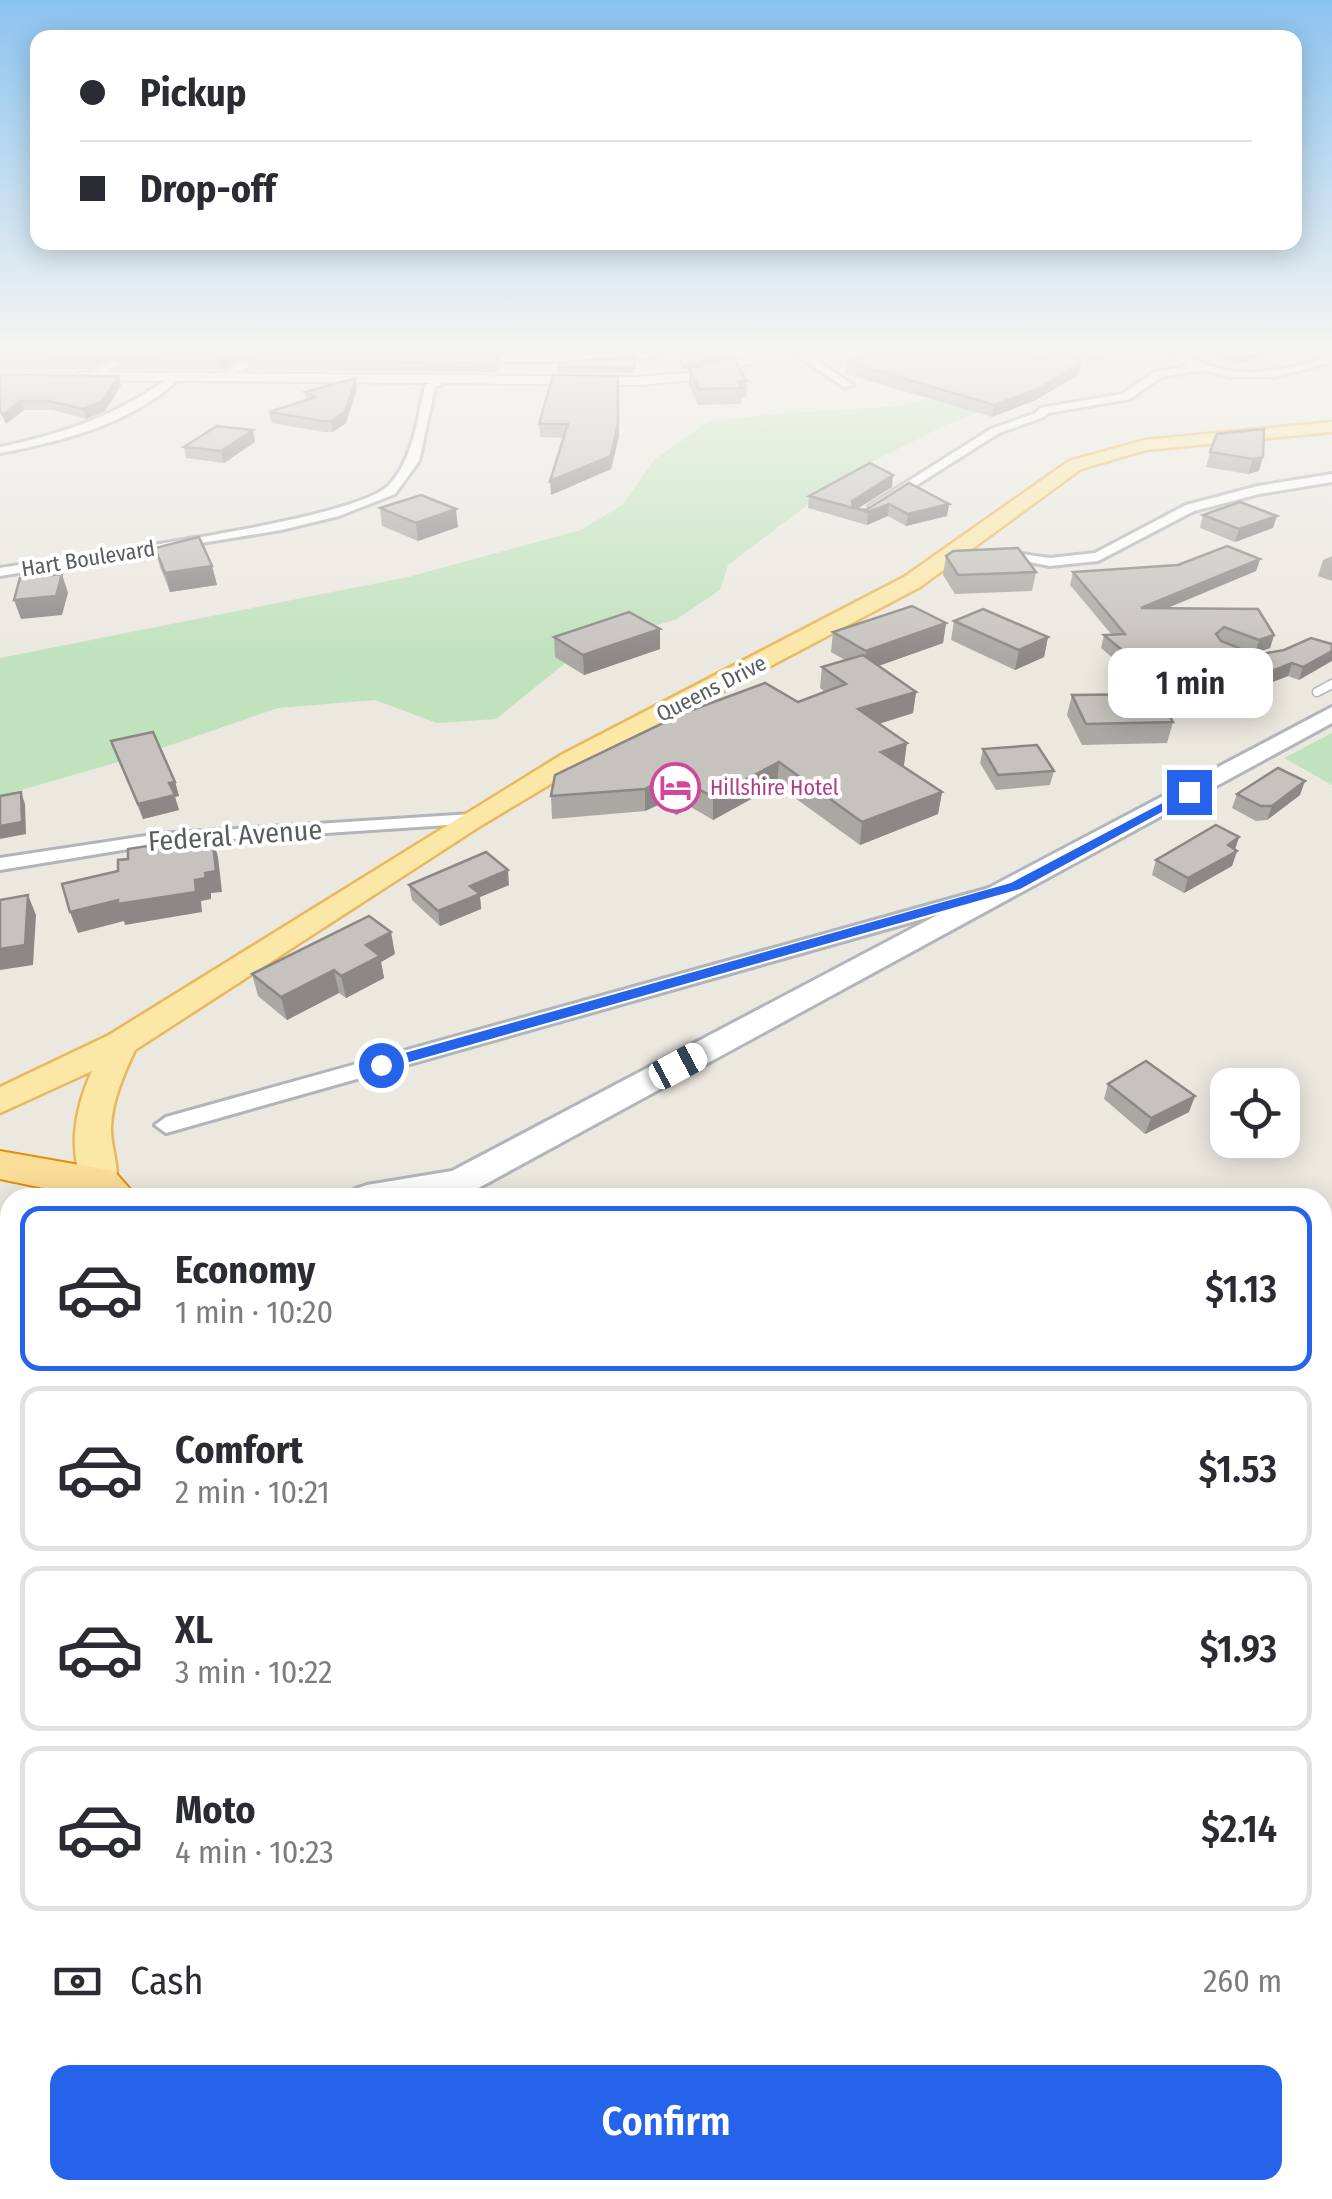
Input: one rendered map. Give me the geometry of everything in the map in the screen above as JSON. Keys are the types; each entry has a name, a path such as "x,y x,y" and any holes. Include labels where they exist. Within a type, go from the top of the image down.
{"highway":[{"path":"0,1164 105,1188"}],"main road":[{"name":"Queens Drive","path":"0,1101 121,1043 472,818 570,761 875,604 961,549 1063,473 1100,457"},
{"path":"449,1188 1016,886 1324,703"},
{"path":"109,1188 91,1145 93,1104 121,1043"},
{"path":"418,1188 468,1178"}],"street":[{"name":"Hart Boulevard","path":"0,572 281,526 335,513 391,492 414,457"},
{"path":"859,516 954,457"},
{"path":"961,549 1050,562 1098,557 1202,504 1332,478"},
{"name":"Federal Avenue","path":"0,864 159,839 472,818"},
{"path":"166,1125 1016,886"}],"lane":[{"path":"1324,703 1332,684"}],"green space":[{"path":"659,457 882,457 851,472 728,565 720,590 677,619 585,647 496,719 437,723 375,700 278,708 139,756 0,796 0,658 408,577 581,530 622,505"},
{"path":"1332,733 1332,785 1284,758"}],"building":[{"path":"558,457 609,457 550,481"},
{"path":"870,463 893,475 852,501 853,508 809,496"},
{"path":"909,483 949,504 908,514 889,504 868,512 854,508 866,510"},
{"path":"421,495 456,509 416,523 380,508"},
{"path":"1240,502 1277,516 1239,529 1203,515"},
{"path":"199,537 212,566 165,573 155,548"},
{"path":"1227,546 1260,559 1141,608 1258,609 1274,635 1259,640 1224,627 1216,634 1221,641 1256,655 1284,650 1311,638 1332,644 1332,651 1303,667 1292,663 1236,685 1170,651 1129,656 1104,635 1125,634 1073,572 1178,565"},
{"path":"1018,548 1036,572 958,575 946,556 953,551"},
{"path":"62,574 56,596 14,600 20,578"},
{"path":"912,606 946,623 866,651 833,632"},
{"path":"983,609 1048,637 1019,650 954,621"},
{"path":"629,612 660,629 583,655 554,637"},
{"path":"863,655 916,692 858,709 907,743 881,752 942,792 862,822 779,762 713,797 691,785 676,793 657,782 645,789 551,796 555,775 684,713 765,683 798,702 846,684 822,667"},
{"path":"1156,694 1173,722 1086,724 1072,695"},
{"path":"153,732 175,782 169,783 175,795 138,804 111,741"},
{"path":"1037,745 1054,771 998,775 983,749"},
{"path":"1278,768 1305,781 1272,806 1261,806 1237,794"},
{"path":"21,792 22,822 0,826 0,796"},
{"path":"1216,825 1239,837 1228,845 1237,851 1188,878 1156,860"},
{"path":"212,836 216,871 195,880 196,892 118,904 118,900 70,912 62,884 118,871 118,860 128,859 128,849"},
{"path":"486,852 508,870 470,886 480,894 438,911 409,885"},
{"path":"28,895 25,945 0,949 0,900"},
{"path":"369,916 391,932 366,945 380,956 341,976 334,970 281,997 252,974"},
{"path":"1146,1061 1195,1096 1151,1118 1108,1084"}],"place":[{"name":"Hillshire Hotel","path":"675,787"}],"route":[{"path":"381,1065 1016,886 1189,792"}]}
